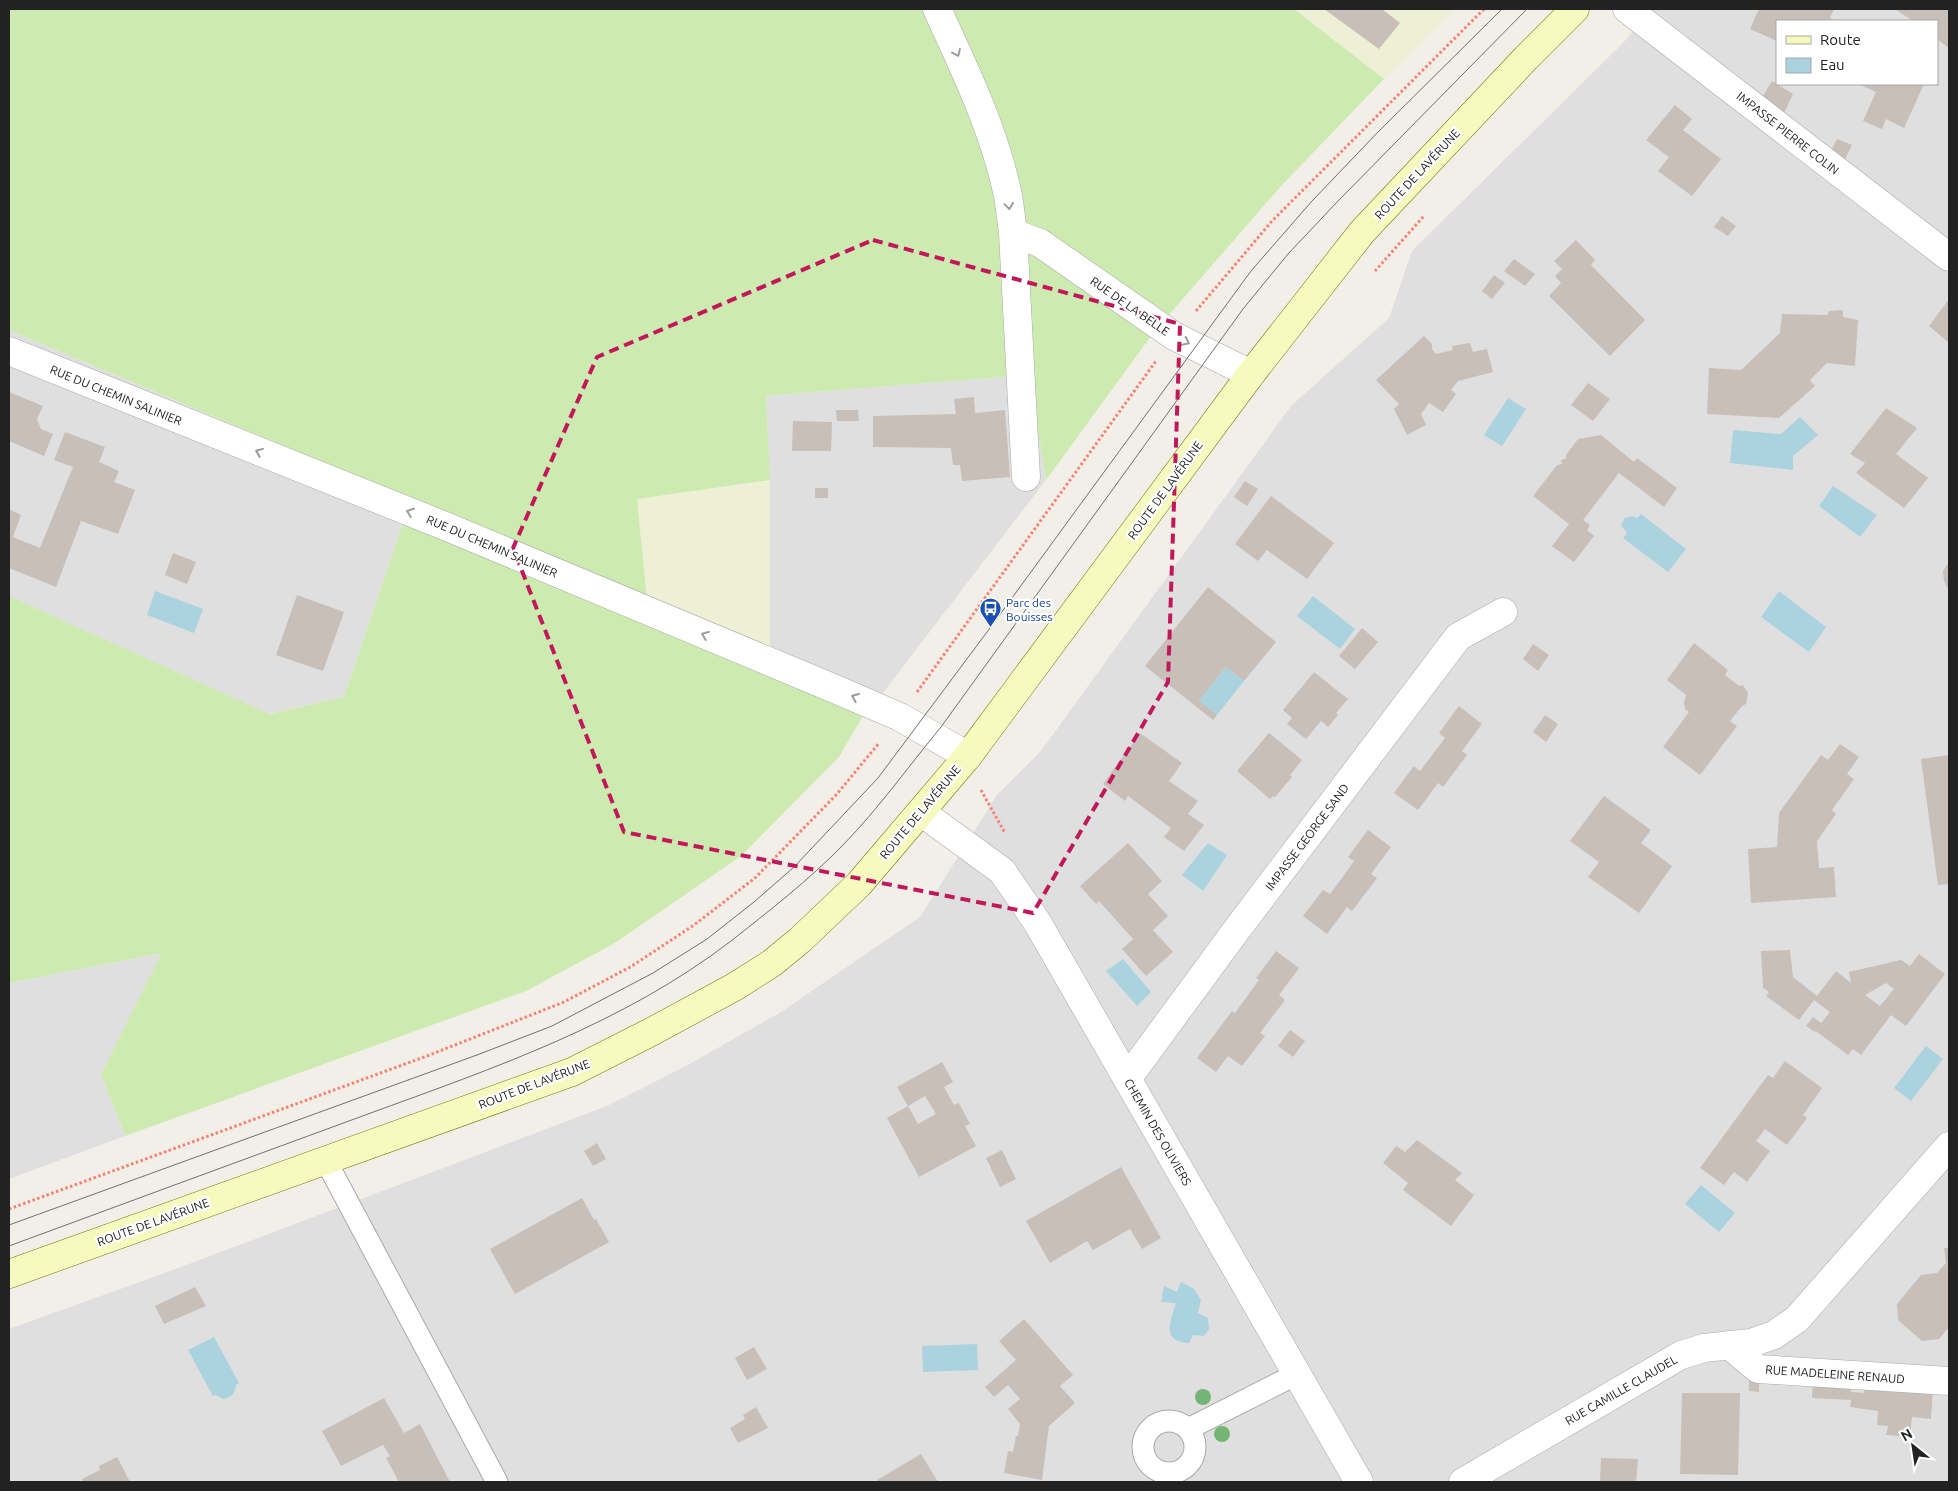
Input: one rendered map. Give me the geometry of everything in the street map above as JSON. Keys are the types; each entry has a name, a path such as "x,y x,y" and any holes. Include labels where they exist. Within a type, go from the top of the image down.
{"main road":[{"name":"ROUTE DE LAVÉRUNE","path":"9,1274 572,1072 736,986 772,963 800,940 859,884 968,756 1251,374 1362,232 1526,58 1575,9"}],"street":[{"path":"937,9 974,90 994,144 1007,192 1013,233 1026,477"},
{"name":"IMPASSE PIERRE COLIN","path":"1627,9 1949,257"},
{"name":"RUE DE LA BELLE","path":"1013,233 1040,243 1174,336 1251,374"},
{"name":"RUE DU CHEMIN SALINIER","path":"9,351 445,526 900,717 968,756"},
{"name":"IMPASSE GEORGE SAND","path":"1127,1079 1235,932 1458,637 1503,612"},
{"name":"CHEMIN DES OLIVIERS","path":"921,812 1002,871 1038,922 1359,1482"},
{"name":"RUE CAMILLE CLAUDEL","path":"1463,1482 1681,1355 1704,1348 1751,1342 1774,1335 1797,1319 1949,1146"},
{"name":"RUE MADELEINE RENAUD","path":"1729,1345 1758,1369 1949,1381"}],"lane":[{"path":"326,1161 497,1482"},
{"path":"1188,1429 1297,1374"}],"path":[{"path":"9,1209 427,1056 564,1002 632,966 694,925 755,878 837,794 900,717"}],"highlighted area":[{"path":"873,240 1180,324 1168,682 1033,913 624,832 513,548 597,357"}],"shaded area":[{"path":"1652,9 1949,9 1949,1482 9,1482 9,1329 173,1270 607,1106 686,1066 781,1012 920,917 997,795 1041,751 1291,406 1389,318 1412,251 1623,43"},
{"path":"9,330 404,497 403,523 344,697 268,714 9,596"},
{"path":"1029,376 1046,480 879,698 770,652 770,480 766,396"},
{"path":"163,953 101,1074 125,1136 9,1179 9,983"}],"green space":[{"path":"9,9 1294,9 1384,79 1281,186 1154,332 1046,480 1029,376 766,396 770,480 637,499 647,599 9,330"},
{"path":"1294,9 1454,9 1384,79"},
{"path":"770,480 770,652 647,599 637,499"},
{"path":"403,523 864,714 839,757 741,856 615,943 526,991 125,1136 101,1074 162,953 9,983 9,596 269,714 344,697"}],"water":[{"path":"1508,398 1526,409 1502,446 1484,435"},
{"path":"1800,417 1818,435 1793,456 1793,470 1730,463 1733,430 1781,434"},
{"path":"1833,486 1877,515 1860,537 1819,506"},
{"path":"1641,514 1686,549 1668,572 1623,538 1627,533 1621,525 1625,518 1633,516 1637,518"},
{"path":"155,591 203,609 194,633 147,615"},
{"path":"1779,591 1826,627 1809,652 1761,617"},
{"path":"1313,596 1355,629 1340,649 1297,616"},
{"path":"1226,667 1244,681 1217,715 1199,701"},
{"path":"1208,843 1227,855 1203,891 1182,875"},
{"path":"1123,959 1151,992 1137,1006 1106,971"},
{"path":"1926,1046 1943,1059 1911,1101 1894,1088"},
{"path":"1701,1185 1735,1213 1719,1232 1685,1204"},
{"path":"1181,1282 1194,1289 1201,1300 1198,1313 1208,1318 1209,1329 1204,1336 1193,1335 1189,1343 1174,1339 1171,1334 1170,1323 1176,1303 1161,1302 1164,1286 1177,1292"},
{"path":"214,1337 239,1383 236,1385 232,1395 223,1399 216,1395 213,1396 188,1350"},
{"path":"977,1344 978,1370 923,1372 922,1346"}],"building":[{"path":"1324,9 1382,9 1400,23 1379,49"},
{"path":"1759,9 1834,9 1830,18 1834,20 1776,20 1776,41 1750,29"},
{"path":"1895,9 1949,9 1949,48 1938,40 1938,20 1912,20"},
{"path":"1772,81 1793,94 1783,115 1761,99"},
{"path":"1860,85 1924,85 1904,128 1886,119 1882,129 1863,121 1876,92"},
{"path":"1675,105 1692,119 1683,130 1721,159 1692,196 1658,171 1669,157 1646,140"},
{"path":"1837,139 1852,145 1844,161 1831,151"},
{"path":"1722,216 1736,226 1728,236 1714,227"},
{"path":"1576,240 1595,260 1591,265 1645,320 1610,356 1549,296 1561,283 1555,276 1562,269 1554,261"},
{"path":"1514,259 1535,274 1525,286 1504,271"},
{"path":"1494,275 1505,283 1492,299 1482,291"},
{"path":"1949,299 1949,343 1929,326"},
{"path":"1843,310 1843,317 1858,320 1855,366 1827,363 1810,380 1815,386 1779,418 1707,414 1709,368 1741,370 1780,333 1782,314 1827,315 1829,311"},
{"path":"1424,336 1432,344 1432,349 1436,354 1453,350 1452,346 1470,343 1473,352 1487,349 1493,372 1458,381 1451,390 1456,394 1443,412 1429,403 1421,414 1426,425 1407,435 1394,409 1399,404 1376,380"},
{"path":"1588,383 1610,399 1593,421 1571,405"},
{"path":"9,392 43,406 37,419 41,429 53,434 44,456 9,441"},
{"path":"974,397 975,413 1005,410 1010,477 962,481 960,465 953,465 951,448 873,447 873,416 956,414 954,399"},
{"path":"1886,408 1917,428 1896,454 1928,478 1904,508 1856,473 1865,463 1850,454"},
{"path":"836,410 858,410 859,421 837,421"},
{"path":"793,421 832,422 831,451 792,451"},
{"path":"65,432 105,447 99,462 119,471 114,482 135,490 118,534 81,521 56,587 9,568 9,509 21,515 13,537 40,548 73,467 54,460"},
{"path":"1601,435 1634,462 1637,458 1677,488 1664,507 1619,473 1583,520 1590,525 1587,530 1594,536 1574,562 1552,546 1569,524 1533,496 1557,465 1562,464 1561,460 1566,459 1566,455 1578,439"},
{"path":"1245,481 1258,489 1247,506 1234,497"},
{"path":"815,488 828,488 828,498 815,498"},
{"path":"1271,496 1334,543 1307,579 1267,550 1258,561 1235,544"},
{"path":"173,553 196,562 187,584 165,575"},
{"path":"1949,562 1949,591 1944,581 1943,571"},
{"path":"1208,587 1276,642 1244,681 1226,667 1199,701 1217,715 1213,720 1145,666"},
{"path":"297,595 344,612 323,671 276,655"},
{"path":"1362,628 1378,642 1355,669 1339,656"},
{"path":"1694,643 1728,670 1725,675 1739,686 1743,685 1748,693 1746,704 1742,706 1730,721 1737,726 1700,775 1663,747 1689,712 1685,709 1686,695 1667,680"},
{"path":"1533,644 1549,655 1538,671 1523,659"},
{"path":"1314,672 1348,699 1336,713 1338,715 1328,727 1321,721 1306,739 1287,724 1292,718 1283,710"},
{"path":"1459,706 1482,724 1462,751 1467,755 1443,787 1438,783 1418,810 1394,793 1414,766 1420,771 1445,738 1439,733"},
{"path":"1545,715 1558,724 1546,742 1533,732"},
{"path":"1140,733 1182,763 1169,781 1198,801 1188,814 1204,825 1184,851 1164,837 1171,828 1128,796 1125,801 1103,784"},
{"path":"1269,733 1302,760 1290,775 1292,777 1275,797 1273,796 1270,799 1237,771"},
{"path":"1840,744 1859,757 1847,774 1854,779 1832,810 1836,814 1817,841 1819,868 1834,867 1836,897 1751,903 1748,849 1777,847 1779,813 1821,755 1828,760"},
{"path":"1949,755 1949,884 1938,885 1921,759"},
{"path":"1604,796 1651,830 1641,843 1672,866 1639,913 1588,877 1599,862 1570,841"},
{"path":"1368,830 1391,847 1371,874 1377,878 1352,911 1347,907 1327,934 1303,916 1323,890 1330,894 1354,861 1348,857"},
{"path":"1128,843 1162,881 1148,894 1168,916 1153,930 1173,952 1146,976 1122,949 1133,939 1099,901 1096,904 1080,886"},
{"path":"1790,950 1793,977 1817,996 1836,971 1851,983 1849,972 1901,960 1910,966 1919,954 1945,974 1906,1026 1891,1015 1861,1055 1853,1049 1848,1055 1816,1031 1806,1026 1813,1017 1821,1023 1830,1012 1814,1000 1799,1020 1766,996 1769,992 1763,988 1761,951","holes":["1886,983 1894,989 1880,1006 1865,995"]},
{"path":"1276,951 1299,968 1279,995 1285,1000 1260,1033 1265,1036 1242,1066 1228,1056 1216,1072 1197,1058 1232,1011 1235,1013 1259,980 1256,978"},
{"path":"1290,1030 1305,1041 1293,1057 1278,1046"},
{"path":"1785,1061 1822,1088 1803,1115 1807,1118 1787,1145 1765,1129 1756,1141 1770,1151 1747,1182 1734,1172 1724,1185 1700,1168 1768,1075 1773,1078"},
{"path":"942,1062 953,1082 944,1087 954,1105 959,1103 970,1124 965,1126 976,1146 919,1177 887,1118 908,1106 897,1087","holes":["925,1096 936,1114 918,1124 908,1106"]},
{"path":"1417,1140 1462,1173 1455,1180 1474,1195 1451,1226 1403,1190 1408,1183 1383,1163 1396,1146 1405,1152"},
{"path":"597,1143 606,1159 593,1166 584,1151"},
{"path":"1002,1150 1016,1179 1000,1187 986,1158"},
{"path":"1121,1167 1161,1238 1142,1249 1130,1229 1093,1250 1087,1241 1050,1263 1026,1221"},
{"path":"582,1198 609,1242 515,1294 490,1249"},
{"path":"1944,1248 1949,1248 1949,1327 1939,1339 1922,1341 1898,1320 1897,1304 1921,1275 1937,1273 1946,1263"},
{"path":"195,1287 206,1306 164,1324 155,1306"},
{"path":"1024,1319 1073,1375 1060,1386 1075,1403 1049,1426 1042,1480 1004,1473 1008,1451 1013,1452 1020,1424 1008,1409 1020,1399 1008,1385 994,1397 985,1387 1016,1360 999,1341"},
{"path":"754,1347 767,1369 747,1380 735,1358"},
{"path":"1749,1377 1759,1378 1759,1392 1749,1391"},
{"path":"1813,1380 1852,1382 1851,1392 1864,1393 1865,1381 1933,1387 1931,1419 1912,1417 1910,1437 1886,1435 1888,1426 1877,1425 1878,1411 1850,1407 1851,1400 1812,1398"},
{"path":"1682,1393 1740,1393 1738,1475 1680,1474"},
{"path":"384,1398 404,1433 420,1424 450,1482 399,1482 386,1458 390,1456 383,1445 341,1466 322,1431"},
{"path":"756,1407 768,1428 738,1443 730,1428 745,1419 743,1415"},
{"path":"921,1454 938,1482 878,1482 877,1480"},
{"path":"117,1457 130,1482 84,1482 82,1479 100,1470 99,1466"},
{"path":"1601,1458 1638,1459 1636,1482 1600,1482"}],"tram line":[{"path":"9,1225 552,1026 653,973 707,939 754,902 794,867 878,778 1251,271 1312,201 1378,132 1502,9"},
{"path":"9,1246 463,1079 556,1041 646,997 690,970 774,907 816,871 856,831 941,727 1243,309 1288,254 1527,9"}],"place":[{"name":"Parc des Bouisses","path":"990,628"}]}
